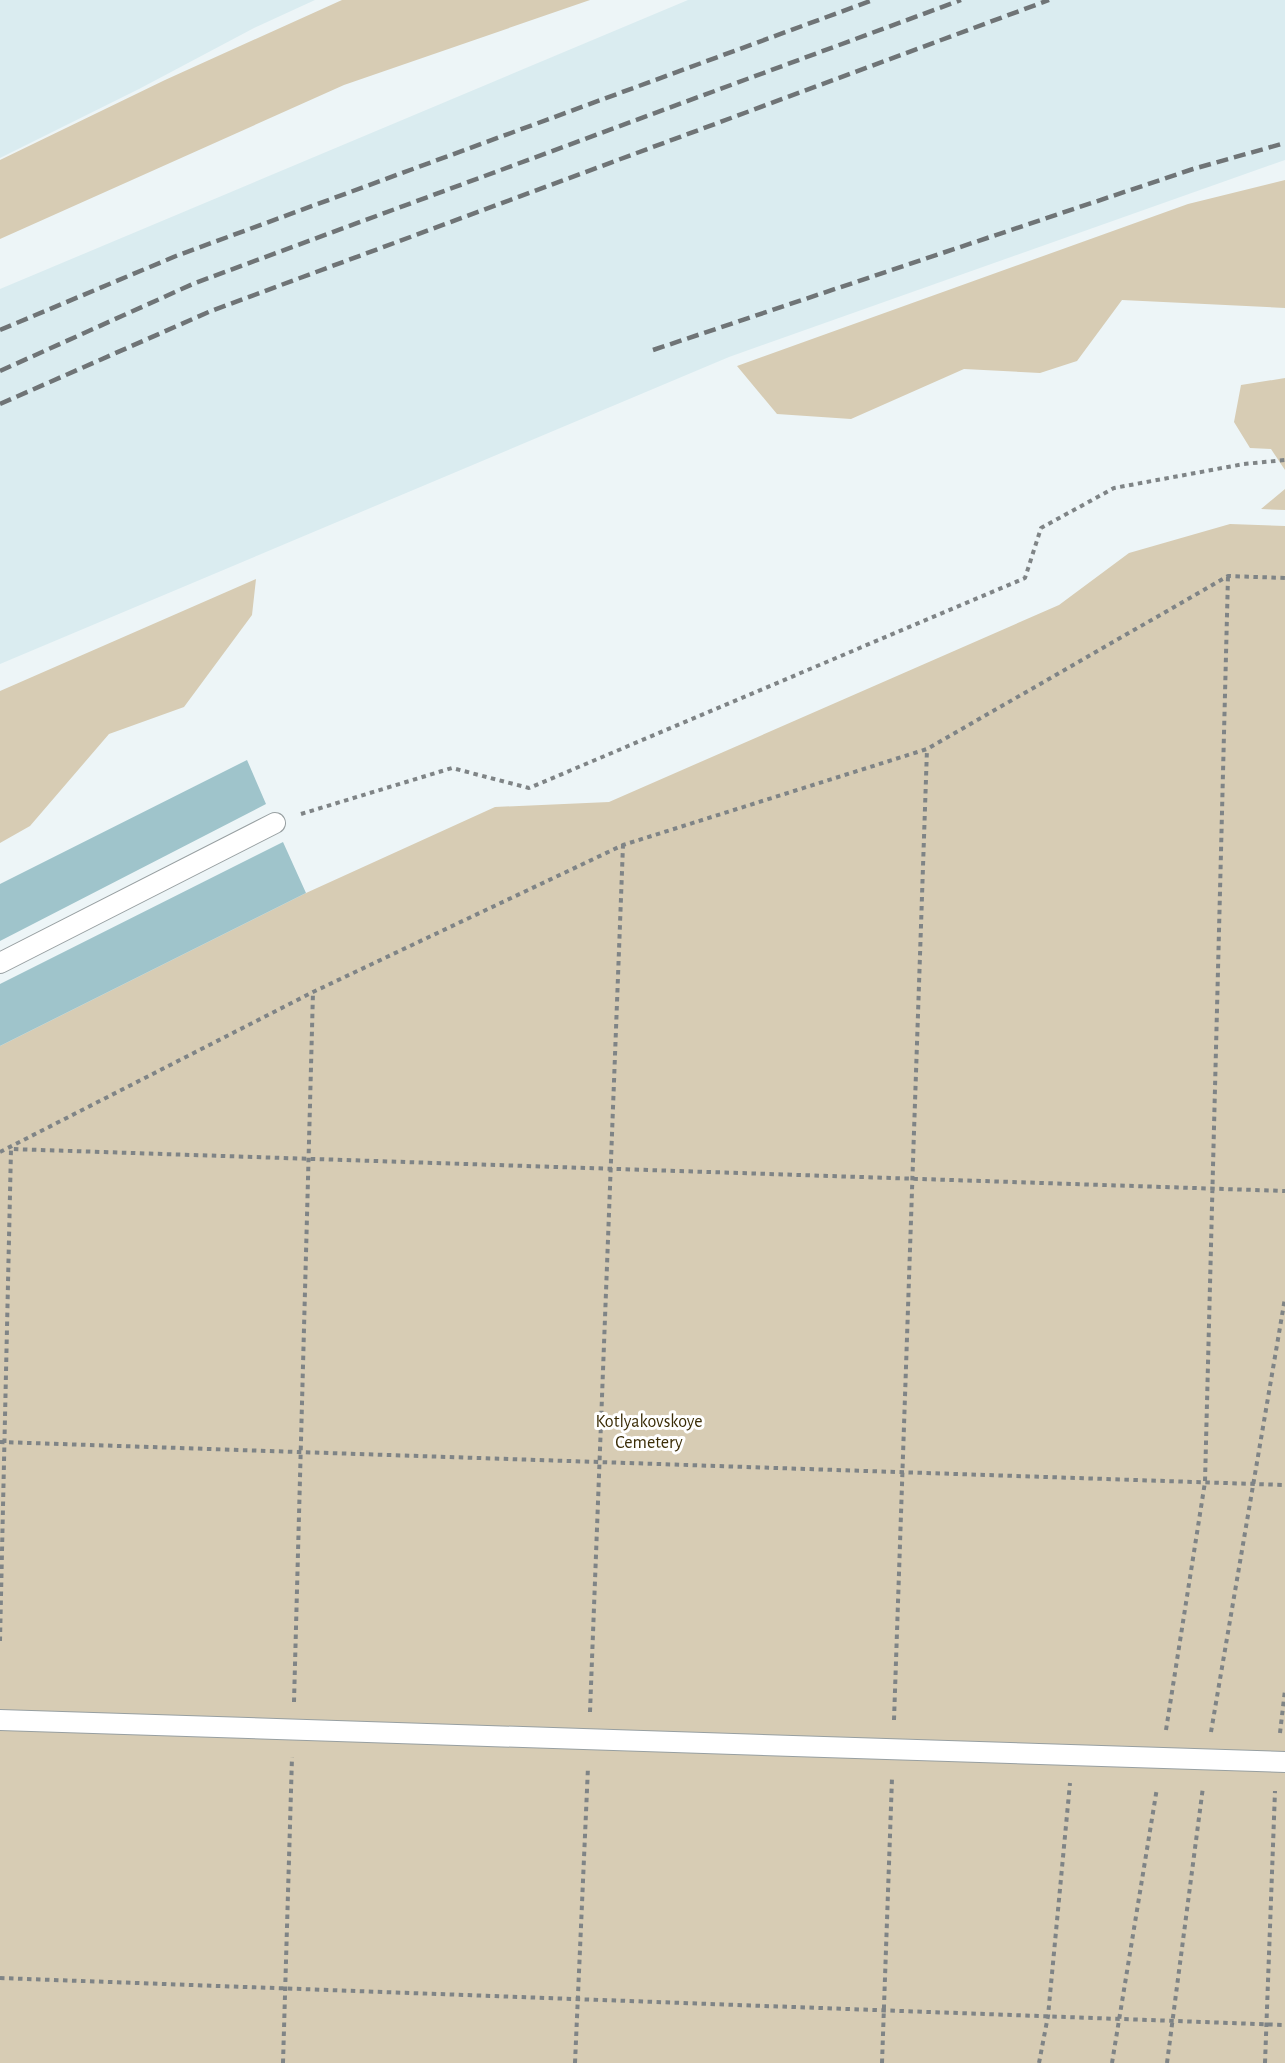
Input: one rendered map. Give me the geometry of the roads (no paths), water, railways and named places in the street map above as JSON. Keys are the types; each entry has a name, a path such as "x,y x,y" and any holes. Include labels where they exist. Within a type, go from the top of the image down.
{"lane":[{"path":"0,963 275,823"},
{"path":"0,1720 1281,1762"}],"railway":[{"path":"0,330 176,256 873,0"},
{"path":"0,371 195,283 961,0"},
{"path":"0,404 211,311 1049,0"},
{"path":"653,350 1193,169 1285,143"}],"park label":[{"name":"Kotlyakovskoye Cemetery","path":"649,1432"}]}
